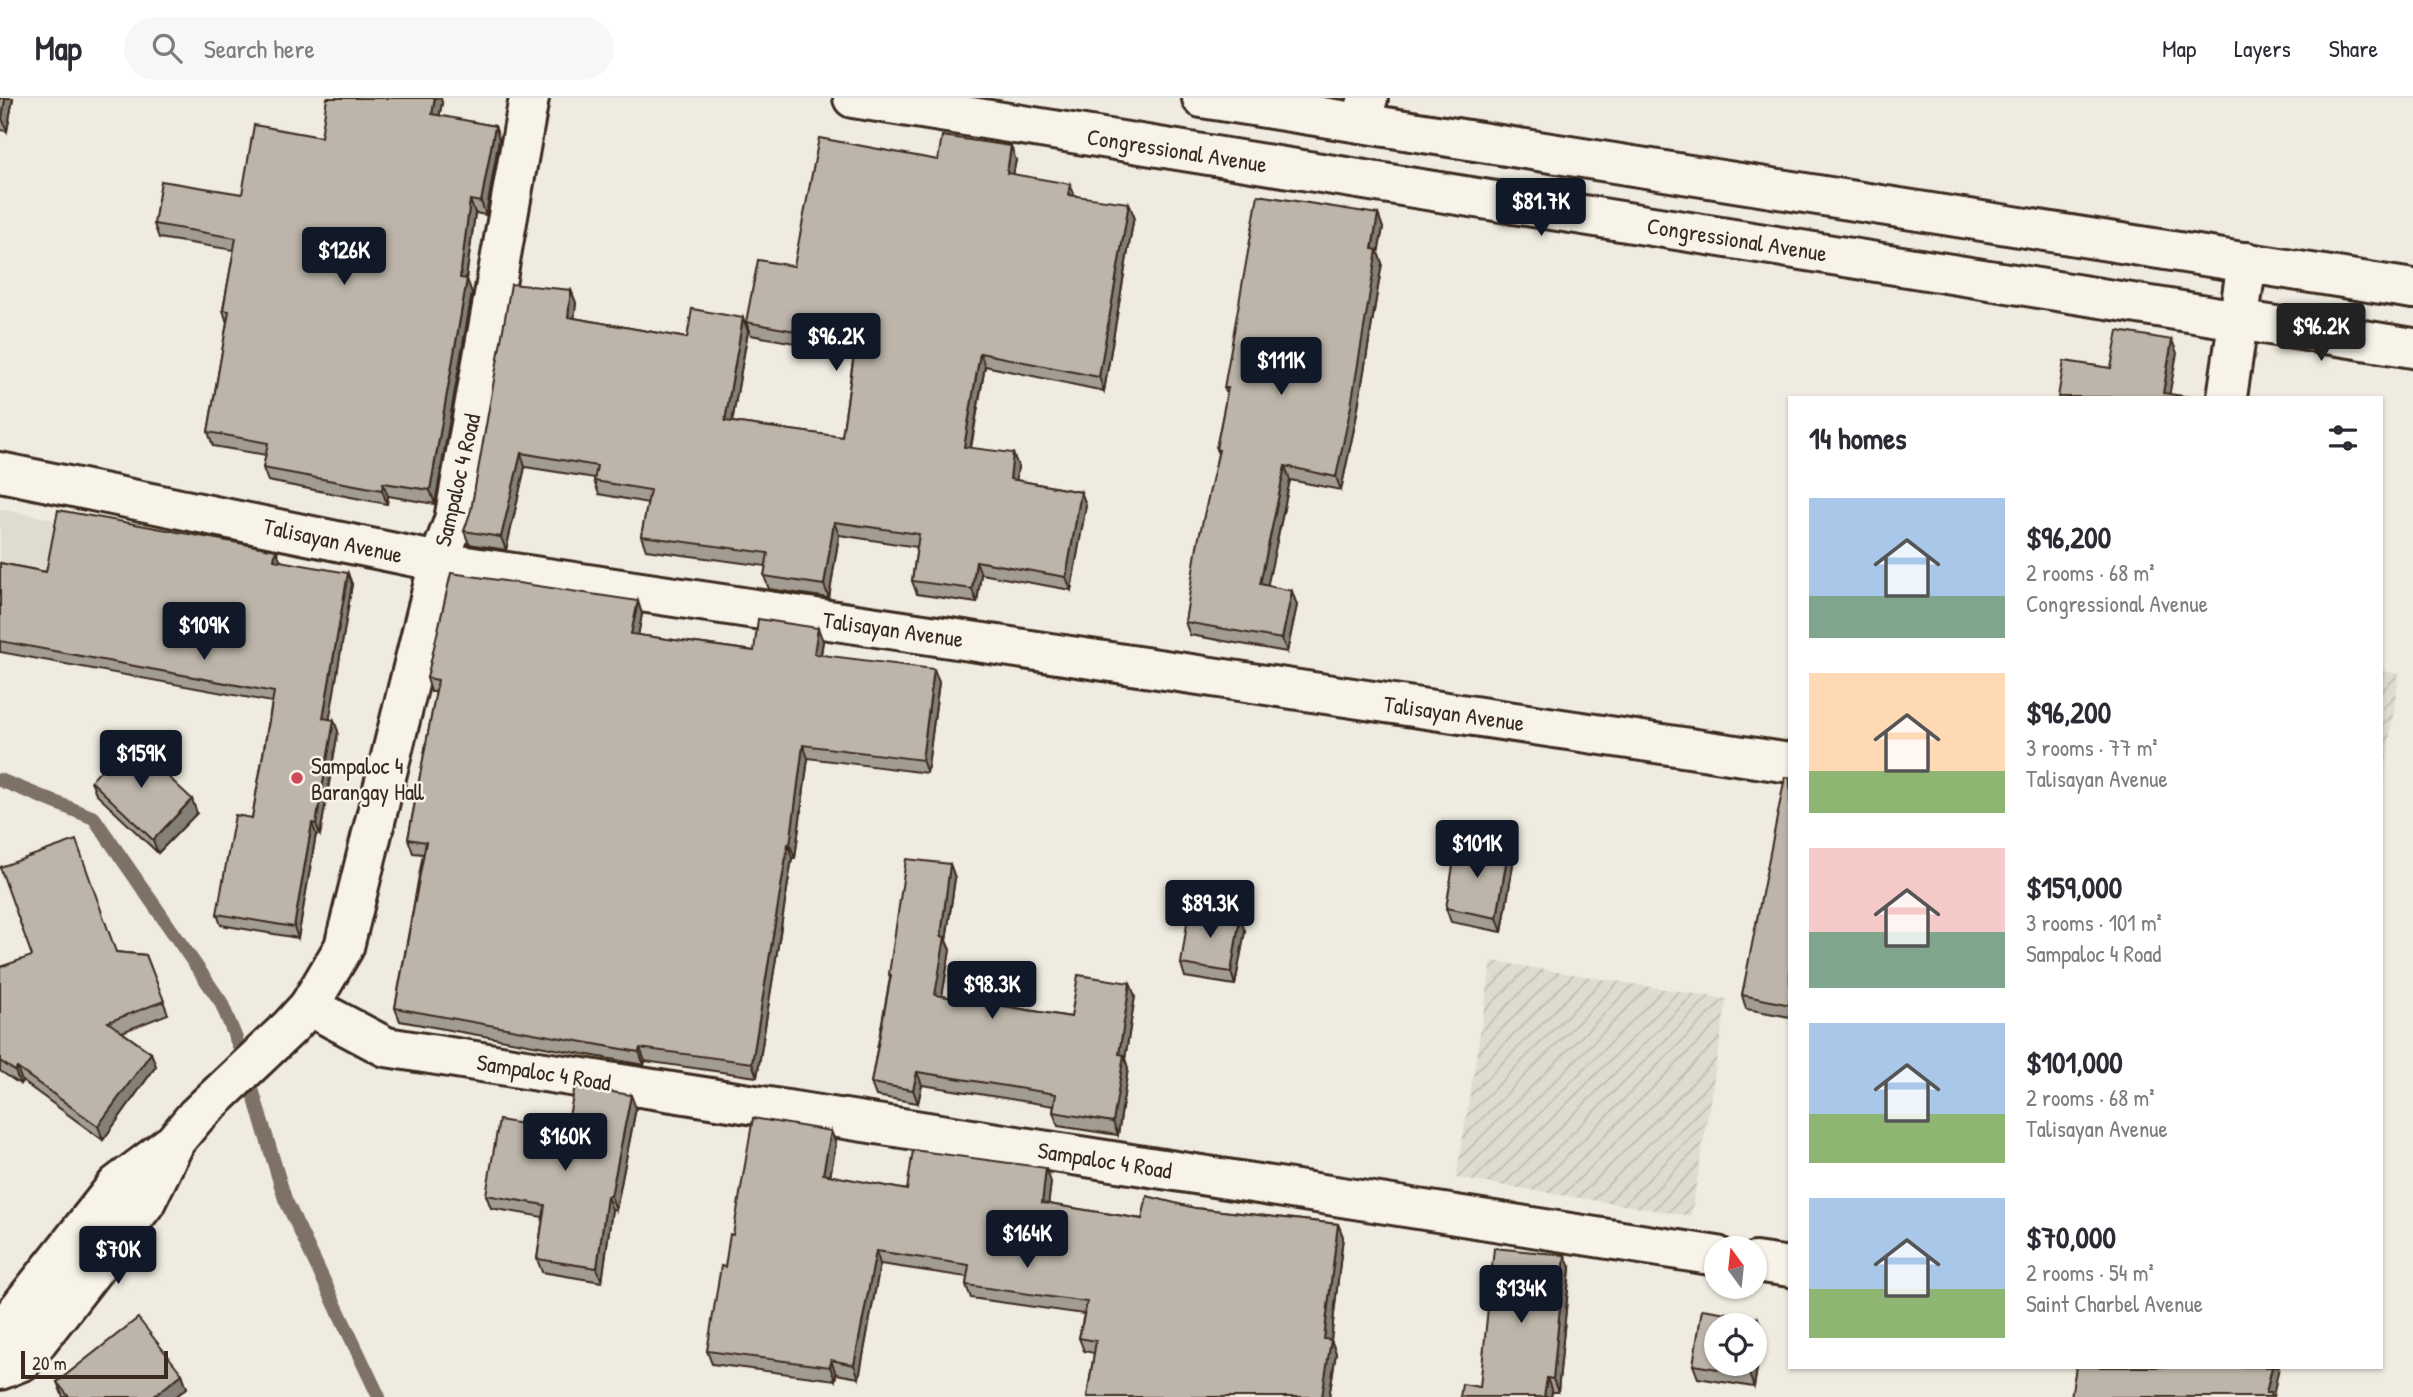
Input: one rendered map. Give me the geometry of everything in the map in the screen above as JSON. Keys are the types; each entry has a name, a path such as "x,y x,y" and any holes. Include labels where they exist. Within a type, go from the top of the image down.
{"street":[{"name":"Sampaloc 4 Road","path":"529,98 454,520 439,562 344,947 299,1017 386,1047 1704,1254"},
{"name":"Congressional Avenue","path":"853,98 2413,348"},
{"path":"1202,98 1364,110 2413,289"},
{"path":"2227,396 2247,262"},
{"name":"Talisayan Avenue","path":"0,472 439,562 1788,764"},
{"path":"0,1333 117,1185 188,1126 299,1017"},
{"path":"0,1370 22,1361 145,1203 188,1126"},
{"path":"1768,1264 1788,1267"}],"shaded area":[{"path":"0,509 62,521 50,583 0,651"},
{"path":"2383,671 2399,674 2383,784"},
{"path":"1492,961 1727,999 1691,1216 1456,1178"}],"building":[{"path":"0,98 5,98 2,118 0,117"},
{"path":"327,98 435,98 432,114 495,126 481,202 470,200 460,278 467,279 430,490 383,483 382,490 263,468 268,443 208,432 229,311 223,310 236,238 154,224 161,181 242,194 254,125 321,137"},
{"path":"942,136 1011,146 1007,173 1070,184 1068,195 1129,203 1099,377 980,353 964,447 1013,453 1010,479 1081,492 1066,577 976,561 972,589 912,581 919,534 834,522 824,585 764,576 768,553 641,536 650,490 594,481 597,466 521,453 501,537 464,531 471,510 511,284 571,290 568,317 687,338 692,309 743,318 725,421 842,437 856,342 746,322 758,260 794,266 819,138 938,160"},
{"path":"1258,195 1378,214 1372,249 1377,250 1351,406 1336,477 1285,466 1260,584 1292,591 1282,639 1185,622 1197,546 1219,450 1216,449 1228,388 1224,388"},
{"path":"2118,331 2172,340 2163,393 2183,396 2058,396 2064,361 2111,368"},
{"path":"58,510 276,550 274,560 348,573 323,718 334,720 294,927 217,914 235,815 252,818 274,692 0,641 0,563 46,572"},
{"path":"451,573 638,601 631,634 754,651 758,619 818,628 814,654 934,669 922,760 803,745 790,845 788,844 752,1063 640,1048 639,1052 395,1008 426,842 408,839 438,680 427,678"},
{"path":"129,740 192,799 153,840 91,781"},
{"path":"1785,777 1788,778 1788,1005 1742,995"},
{"path":"76,840 116,952 146,955 164,1001 108,1022 151,1053 98,1126 17,1068 15,1071 0,1061 0,967 32,956 0,867"},
{"path":"1457,842 1508,851 1497,918 1446,908"},
{"path":"906,859 950,864 941,936 945,937 935,995 1071,1017 1078,975 1130,983 1119,1054 1124,1055 1113,1122 1053,1112 1056,1094 917,1072 913,1090 871,1083 891,975 889,974"},
{"path":"1189,909 1240,917 1231,972 1181,964"},
{"path":"575,1086 631,1095 611,1196 607,1196 597,1268 537,1259 545,1205 486,1195 499,1120 566,1131"},
{"path":"753,1118 831,1131 823,1174 907,1190 913,1150 1046,1168 1042,1203 1142,1219 1147,1196 1195,1208 1338,1224 1324,1339 1331,1340 1322,1397 1087,1397 1096,1341 1079,1338 1087,1302 966,1285 969,1265 876,1251 854,1365 831,1360 830,1367 707,1351 721,1266 725,1267 730,1234 733,1235"},
{"path":"1494,1248 1565,1255 1553,1379 1547,1378 1544,1397 1460,1397 1462,1384 1480,1387"},
{"path":"1702,1309 1727,1313 1704,1313 1704,1367 1693,1365"},
{"path":"138,1318 182,1374 153,1397 69,1397 57,1382"},
{"path":"2076,1369 2272,1369 2266,1393 2271,1393 2270,1397 2071,1397"}],"waterway":[{"path":"0,780 94,818 221,1002 239,1046 285,1199 379,1397"}],"place":[{"name":"Sampaloc 4 Barangay Hall","path":"297,778"}]}
